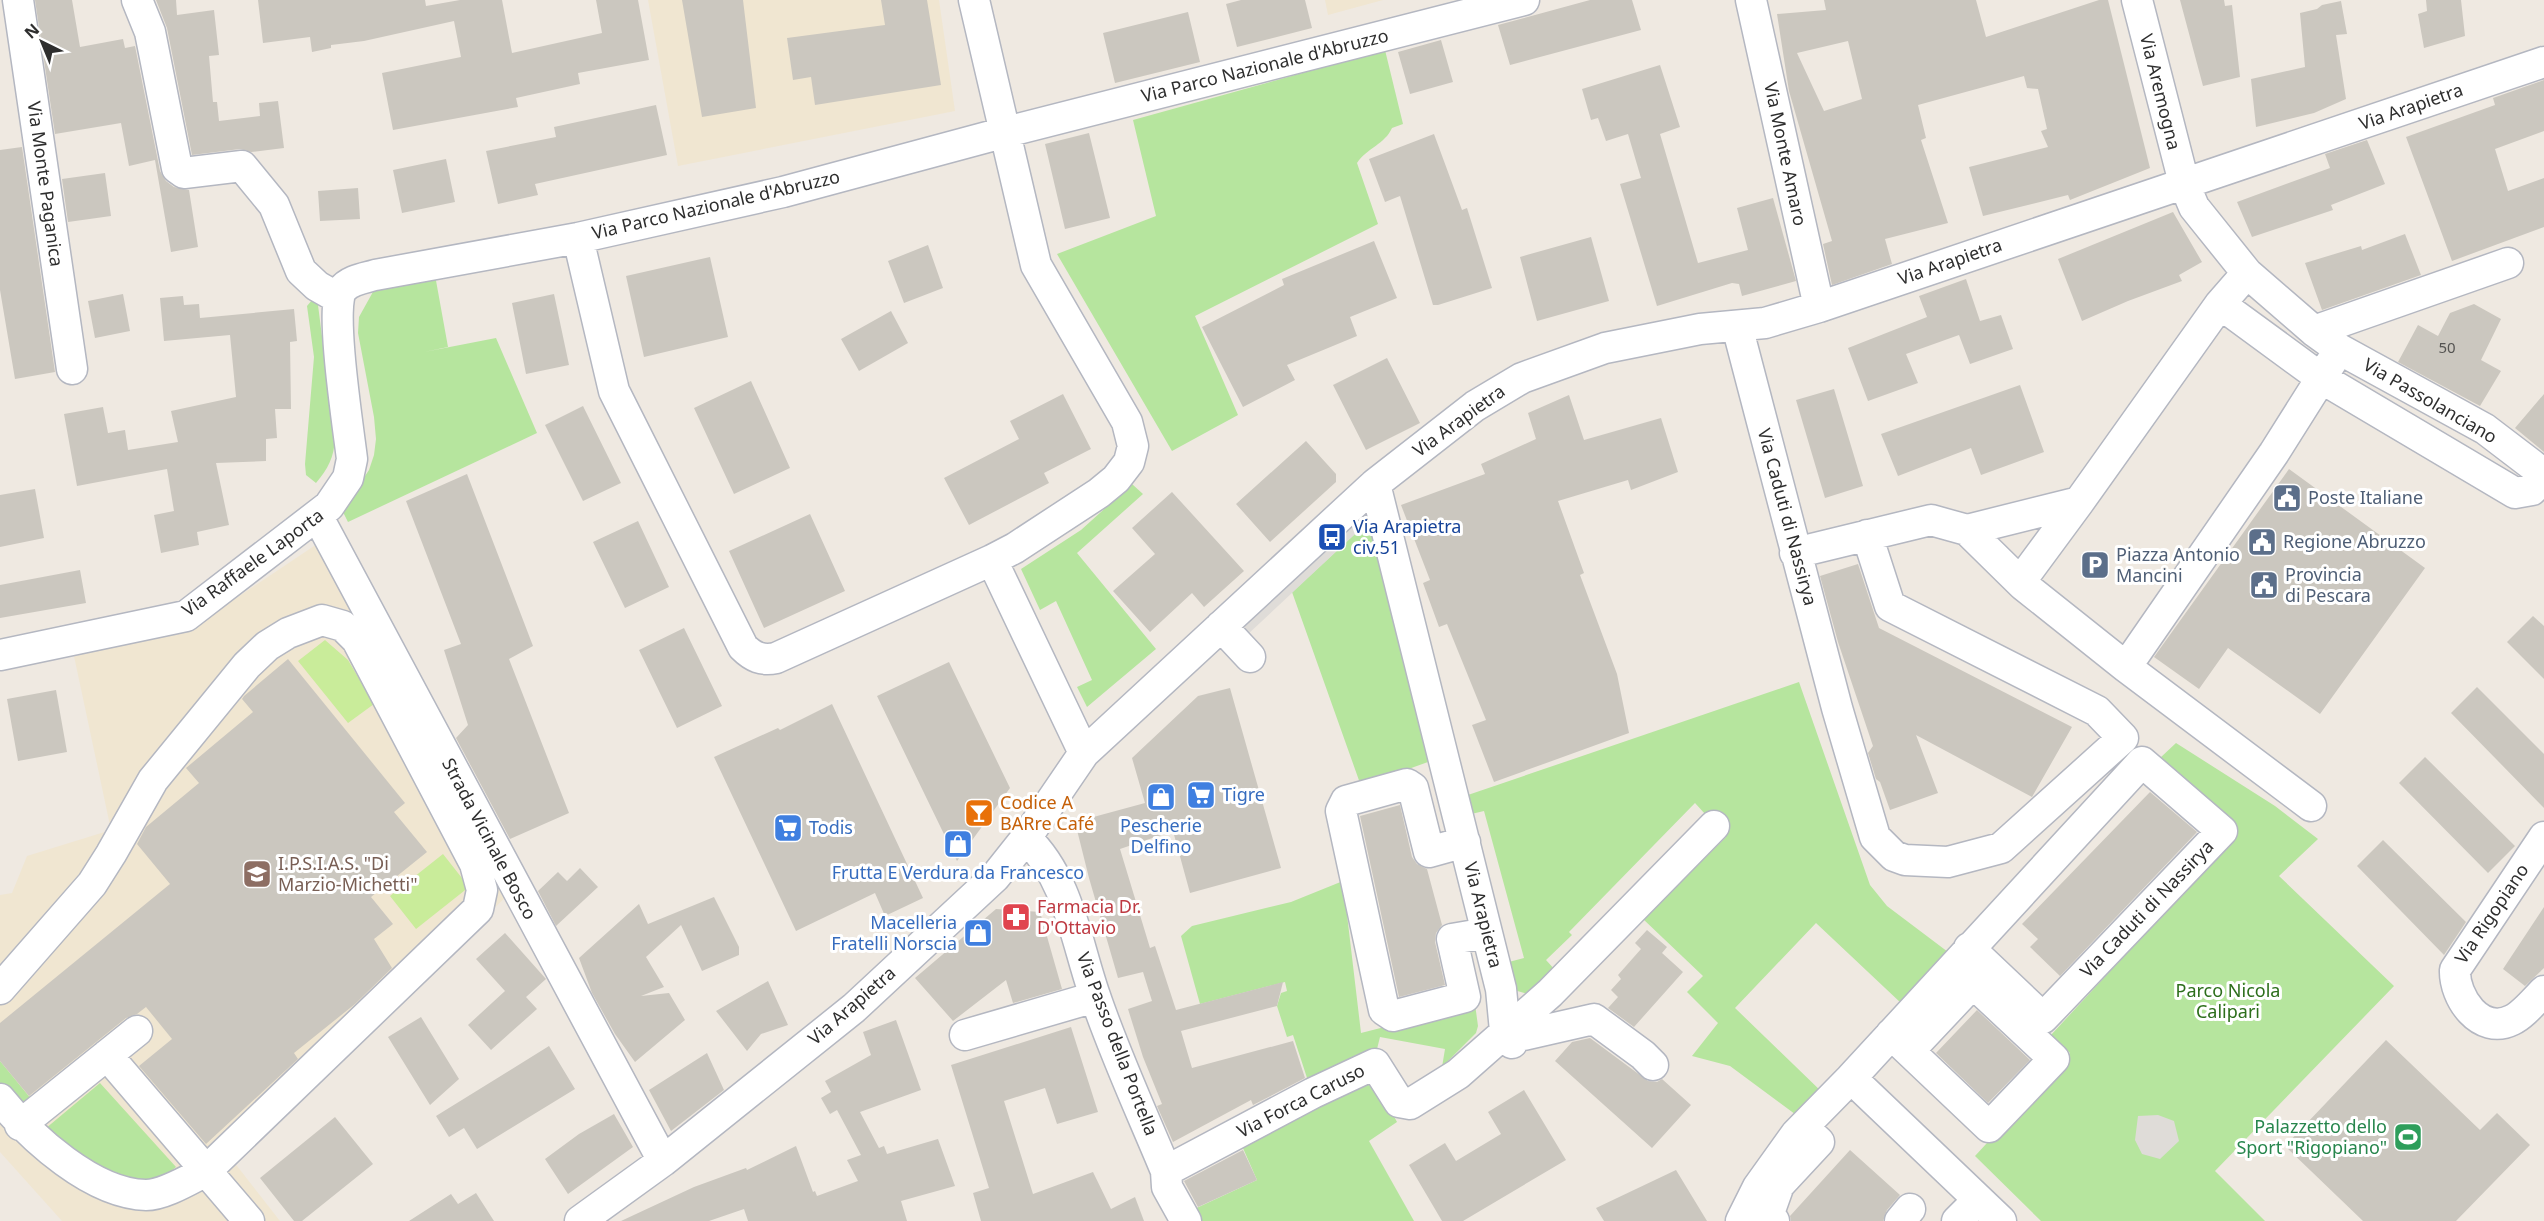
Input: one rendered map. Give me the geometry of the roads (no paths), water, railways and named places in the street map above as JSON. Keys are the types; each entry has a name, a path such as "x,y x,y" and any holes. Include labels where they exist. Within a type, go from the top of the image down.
{"street":[{"name":"Via Monte Paganica","path":"18,0 72,369"},
{"path":"137,0 150,32 177,168 184,173 242,166 274,205 301,271 316,286 338,298 341,290 350,283 375,275 578,237"},
{"path":"974,0 1036,265 1127,422 1133,446 1125,470 1104,489 1015,548 992,560 1084,753"},
{"name":"Via Parco Nazionale d'Abruzzo","path":"992,560 776,658 758,658 743,647 614,391 578,237 783,192 1006,132 1524,0"},
{"name":"Via Monte Amaro","path":"1751,0 1819,307"},
{"name":"Via Aremogna","path":"2137,0 2184,183"},
{"name":"Via Arapietra","path":"580,1221 663,1161 854,1008 995,877 1026,838 1084,753 1375,484 1475,406 1522,378 1605,348 1700,329 1765,323 1819,307 2544,62"},
{"name":"Via Passolanciano","path":"2184,183 2194,207 2247,273 2314,331 2339,349 2485,429 2544,475"},
{"path":"2314,331 2508,263"},
{"path":"2020,582 2220,304 2247,273"},
{"name":"Via Raffaele Laporta","path":"0,655 186,616 318,517 339,494 348,478 352,459 338,337 338,298"},
{"path":"2220,304 2321,378 2516,494 2532,490 2544,475"},
{"name":"Via Caduti di Nassirya","path":"1737,326 1795,553 1875,837 1894,856 1905,860 1948,862 2001,848 2123,738 2097,711 1890,606 1867,535"},
{"path":"2126,667 2274,453 2339,349"},
{"name":"Via Arapietra","path":"1375,484 1465,842 1502,997 1509,1038"},
{"path":"1967,530 2079,502"},
{"name":"Strada Vicinale Bosco","path":"318,517 663,1161"},
{"path":"1795,553 1931,520 1967,530 2020,582 2126,667 2310,806"},
{"path":"0,989 92,884 153,780 247,665 267,646 288,633 322,620 343,626 357,640 476,864 482,890 478,909 206,1171 178,1185 147,1195 117,1189 84,1174 51,1152 20,1125 0,1099"},
{"path":"1221,626 1250,657"},
{"name":"Via Caduti di Nassirya","path":"1741,1221 1758,1187 1803,1127 1851,1078 1900,1043 1969,948 2142,762 2222,831 2043,1018 1969,948"},
{"path":"1465,842 1429,852 1413,788 1407,784 1346,801 1341,811 1384,1010 1393,1016 1465,998 1452,939 1487,933"},
{"path":"1509,1038 1538,1001 1550,993 1714,826"},
{"name":"Via Rigopiano","path":"2544,837 2454,970 2454,982 2468,1009 2487,1022 2512,1020 2544,991"},
{"name":"Via Passo della Portella","path":"1026,838 1039,850 1064,894 1095,997 1166,1171 1167,1187 1186,1221"},
{"path":"1973,982 2054,1059 1989,1127 1900,1043 1973,982"},
{"path":"964,1035 1095,997"},
{"path":"1502,997 1524,1004 1538,1001"},
{"path":"1509,1038 1594,1019 1644,1055 1653,1065"},
{"path":"20,1125 137,1031"},
{"name":"Via Forca Caruso","path":"1166,1171 1313,1093 1375,1064 1400,1111 1509,1038"},
{"path":"107,1056 249,1221"},
{"path":"1851,1078 2001,1221"},
{"path":"1774,1221 1768,1216 1779,1185 1819,1142 1803,1127"},
{"path":"1957,1221 1978,1200"}],"place":[{"name":"Poste Italiane","path":"2287,498"},
{"name":"Via Arapietra civ.51","path":"1332,537"},
{"name":"Regione Abruzzo","path":"2262,542"},
{"name":"Piazza Antonio Mancini","path":"2095,565"},
{"name":"Provincia di Pescara","path":"2264,585"},
{"name":"Tigre","path":"1201,795"},
{"name":"Pescherie Delfino","path":"1161,797"},
{"name":"Codice A BARre Café","path":"979,813"},
{"name":"Todis","path":"788,828"},
{"name":"Frutta E Verdura da Francesco","path":"958,844"},
{"name":"I.P.S.I.A.S. \"Di Marzio-Michetti\"","path":"257,874"},
{"name":"Farmacia Dr. D'Ottavio","path":"1016,917"},
{"name":"Macelleria Fratelli Norscia","path":"978,933"},
{"name":"Palazzetto dello Sport \"Rigopiano\"","path":"2408,1137"}],"park label":[{"name":"Parco Nicola Calipari","path":"2228,1001"}]}
